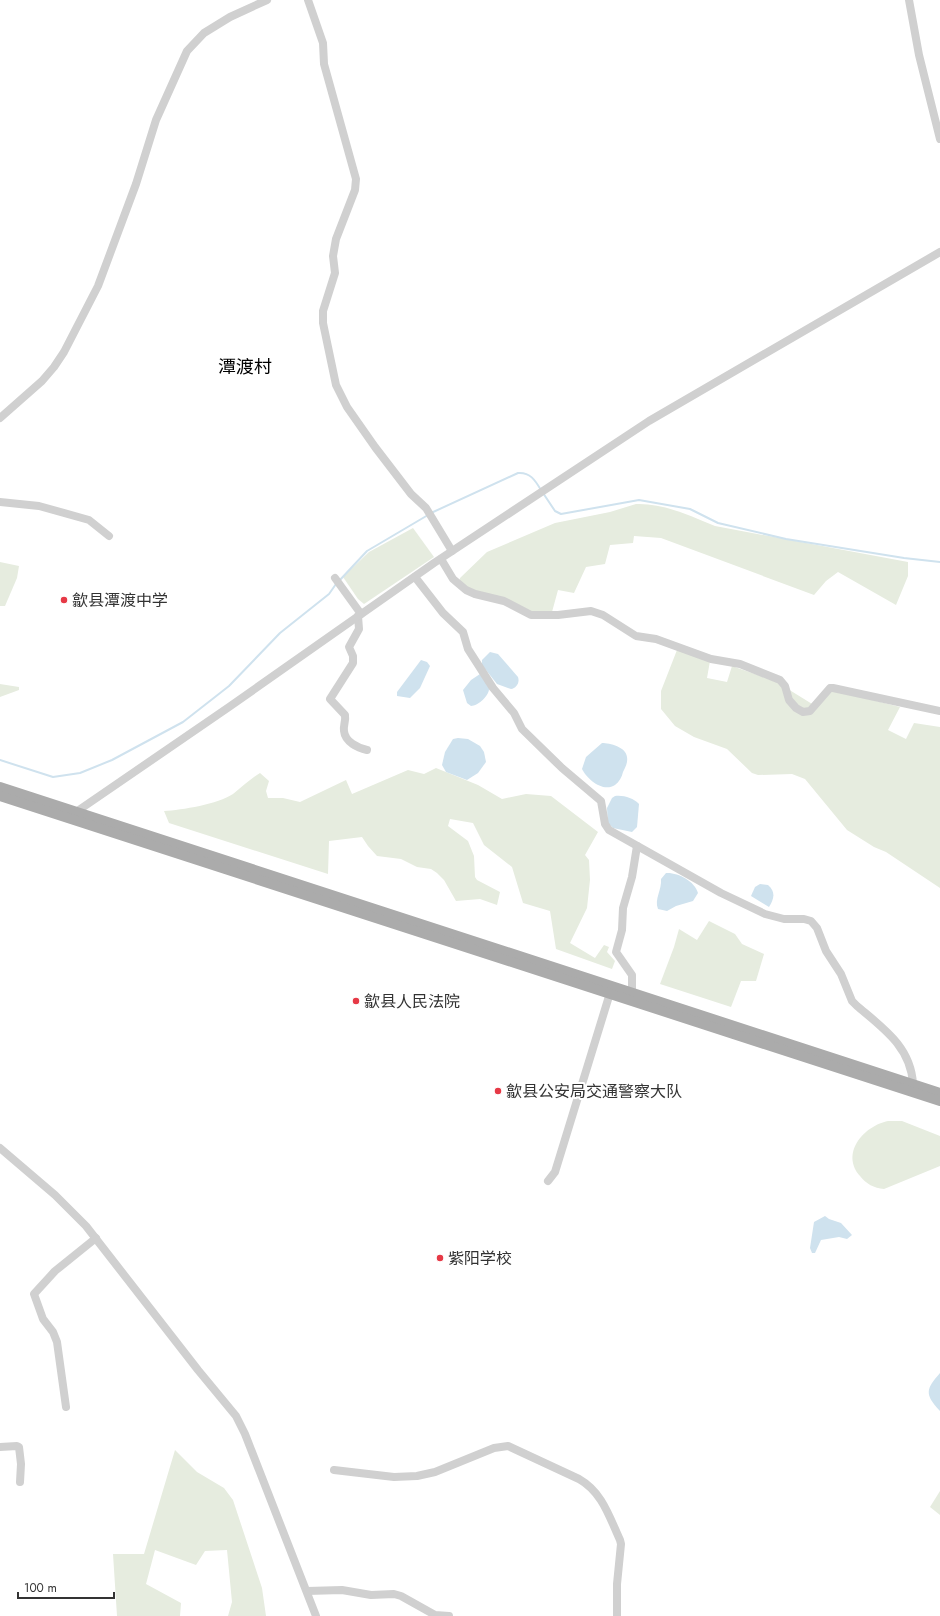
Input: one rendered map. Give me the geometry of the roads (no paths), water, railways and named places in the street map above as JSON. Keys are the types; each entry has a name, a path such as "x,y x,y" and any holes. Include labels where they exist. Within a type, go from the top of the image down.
{"main road":[{"path":"0,787 940,1093"},
{"path":"0,796 940,1101"}],"street":[{"path":"0,418 42,381 54,367 64,352 98,286 136,184 156,120 187,51 204,33 235,14 267,0"},
{"path":"308,0 323,44 324,64 356,179 355,190 336,239 333,256 335,273 323,311 323,323 336,385 347,408 374,447 412,494 426,508 452,551"},
{"path":"909,0 919,55 940,139"},
{"path":"76,812 452,551 649,421 940,252"},
{"path":"0,502 40,506 89,520 109,536"},
{"path":"441,559 453,579 466,590 475,594 504,601 531,615 558,615 591,611 603,615 636,636 656,639 711,659 740,664 780,680 785,686 790,700 796,708 803,712 810,711 830,688 940,710"},
{"path":"414,577 443,613 463,632 468,649 493,688 514,713 522,729 562,768 601,801 605,824 609,830 721,893 765,914 784,919 804,919 811,921 817,928 826,951 841,974 854,1003 889,1032 908,1060 912,1072 913,1084"},
{"path":"336,578 359,615 359,629 349,647 353,656 353,663 330,699 345,715 344,731 346,738 356,746 367,750"},
{"path":"632,992 632,975 616,952 622,930 623,908 632,877 637,846"},
{"path":"548,1181 555,1172 610,993"},
{"path":"0,1148 66,1205 96,1238 198,1370 236,1416 245,1434 316,1616"},
{"path":"66,1407 58,1342 53,1332 43,1319 34,1294 55,1271 96,1238"},
{"path":"0,1447 17,1446 19,1448 21,1464 20,1482"},
{"path":"334,1470 394,1477 417,1476 435,1472 494,1448 508,1446 579,1479 590,1487 599,1497 620,1540 621,1544 617,1584 617,1616"},
{"path":"307,1591 342,1590 371,1595 394,1594 401,1596 435,1615 449,1616"}],"water":[{"path":"490,652 498,654 518,677 518,683 514,688 511,689 497,684 482,665 482,660"},
{"path":"421,660 427,662 430,666 420,688 410,698 397,696 397,692"},
{"path":"480,674 488,686 489,691 483,700 474,706 471,706 467,703 463,690 471,680"},
{"path":"453,739 468,739 480,746 484,752 486,762 478,773 467,780 446,772 442,765 445,752"},
{"path":"602,743 621,748 627,757 626,765 620,779 615,785 610,787 601,786 591,781 582,769 586,757"},
{"path":"615,796 628,797 639,804 637,827 632,832 613,828 608,823 607,808 612,798"},
{"path":"666,873 675,874 685,878 693,885 698,893 693,901 676,906 667,911 658,909 657,898 661,879"},
{"path":"760,884 768,885 772,890 773,898 769,907 751,896 755,887"},
{"path":"825,1216 841,1223 852,1235 847,1239 839,1237 821,1240 815,1253 812,1253 810,1248 814,1222"},
{"path":"940,1373 940,1411 931,1400 929,1392 932,1383"}],"waterway":[{"path":"431,513 518,473 529,475 541,490"},
{"path":"543,493 555,511 561,514 639,500 690,509 718,523 786,539 904,558 940,562"},
{"path":"339,581 367,551 428,515"},
{"path":"0,760 53,777 80,773 112,760 183,722 215,697 229,686 280,633 329,594 336,584"}],"place":[{"name":"歙县潭渡中学","path":"64,600"},
{"name":"歙县人民法院","path":"356,1001"},
{"name":"歙县公安局交通警察大队","path":"498,1091"},
{"name":"紫阳学校","path":"440,1258"}],"district":[{"name":"潭渡村","path":"245,367"}]}
